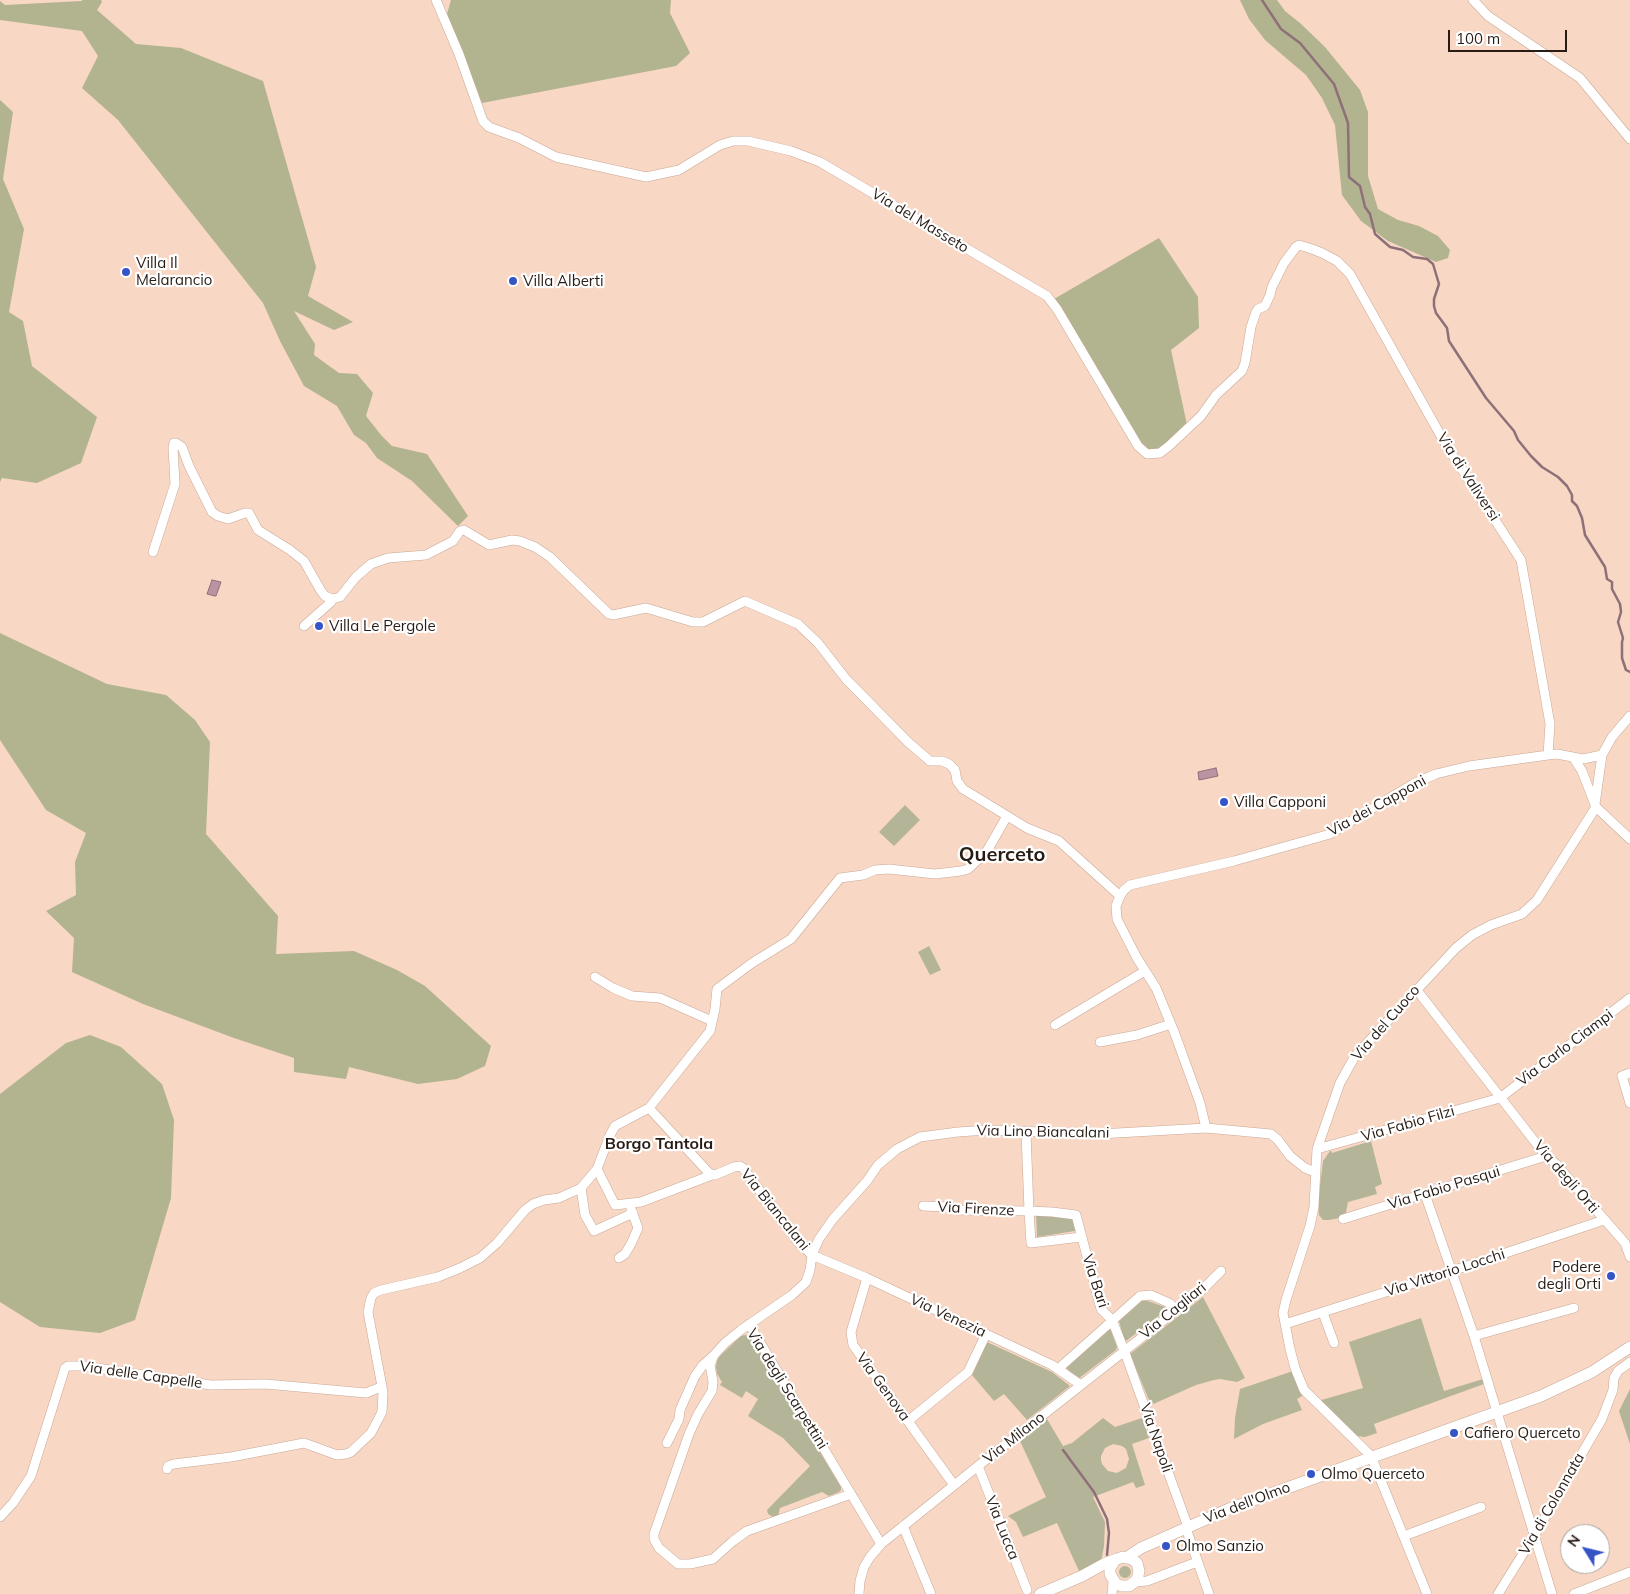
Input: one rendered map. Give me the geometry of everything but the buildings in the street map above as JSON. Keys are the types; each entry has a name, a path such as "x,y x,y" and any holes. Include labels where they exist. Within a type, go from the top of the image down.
{"main road":[{"name":"Via dell'Olmo","path":"1082,1576 1114,1560 1126,1558 1141,1548 1188,1530 1229,1509 1541,1396 1592,1372 1630,1347"},
{"name":"Via dell'Olmo","path":"1131,1580 1154,1543"},
{"path":"1040,1594 1082,1576 1102,1573 1112,1578 1118,1585 1131,1580 1134,1561 1126,1558"},
{"path":"1112,1578 1110,1568 1114,1560"}],"street":[{"name":"Via del Masseto","path":"436,0 459,54 483,121 489,126 519,138 556,157 646,177 668,174 679,170 720,145 734,141 748,140 790,151 820,162 1046,296 1057,310 1138,446 1147,454 1160,453 1169,446 1242,371 1256,312 1265,306 1284,262 1298,245"},
{"path":"1473,0 1488,16 1580,78 1630,139"},
{"name":"Via di Valiversi","path":"1298,245 1329,256 1350,274 1446,445 1521,560 1550,724 1548,755"},
{"path":"153,552 176,484 173,446 176,443 182,447 189,466 212,512 218,516 228,518 249,513 258,530 304,561 321,591 325,596 332,599 340,597 356,576 371,564 388,558 426,555 453,541 459,532 464,530 489,545 517,541 536,548 556,562 609,614 613,615 646,608 693,622 703,622 745,601 798,624 818,643 846,679 908,742 930,761 942,761 956,770 957,781 963,789 1027,828 1059,841 1120,896 1116,906 1117,919 1123,933 1156,988 1200,1103 1206,1128"},
{"path":"304,626 332,599"},
{"path":"1596,806 1602,755 1612,737 1630,716"},
{"name":"Via dei Capponi","path":"1120,896 1130,885 1234,861 1330,834 1404,789 1436,774 1468,766 1548,755 1557,754 1583,759 1602,755"},
{"path":"1573,757 1582,771 1596,806 1630,839"},
{"name":"Via del Cuoco","path":"1371,1456 1304,1390 1295,1368 1286,1324 1284,1308 1310,1226 1314,1207 1317,1149 1340,1083 1354,1056 1456,948 1472,935 1491,925 1522,914 1537,900 1596,806"},
{"path":"167,1469 168,1466 174,1464 304,1443 337,1456 346,1454 356,1447 370,1433 382,1412 383,1392 368,1312 370,1298 374,1293 438,1277 480,1258 497,1243 525,1210 533,1204 559,1198 582,1188 597,1169 615,1126 649,1108 710,1032 717,989 752,963 791,939 840,878 863,875 875,870 935,874 961,872 968,869 987,851 1007,816"},
{"path":"1055,1025 1145,971"},
{"path":"595,977 613,988 632,996 660,998 712,1022"},
{"name":"Via degli Orti","path":"1416,989 1546,1156 1556,1163 1604,1220 1628,1242 1630,1257"},
{"name":"Via Carlo Ciampi","path":"1500,1098 1630,998"},
{"path":"1100,1042 1171,1024"},
{"path":"1626,1074 1630,1102"},
{"name":"Via Fabio Filzi","path":"1317,1149 1500,1098"},
{"path":"582,1188 584,1215 594,1231 640,1202 712,1175 649,1108"},
{"name":"Via Lino Biancalani","path":"749,1324 792,1295 806,1282 812,1255 819,1239 833,1219 867,1181 878,1165 897,1149 920,1137 987,1130 1099,1134 1206,1128 1271,1134 1290,1156 1305,1168 1315,1172"},
{"path":"1026,1132 1031,1243 1081,1237"},
{"name":"Via Fabio Pasqui","path":"1343,1219 1546,1156"},
{"name":"Via Biancalani","path":"712,1175 734,1167 740,1166 743,1168 798,1242 812,1255"},
{"path":"597,1169 615,1205 631,1208"},
{"path":"1425,1194 1474,1336 1552,1594"},
{"name":"Via Firenze","path":"923,1206 946,1207 953,1210 1029,1211 1076,1215 1081,1237"},
{"path":"619,1258 625,1254 638,1228 631,1208"},
{"name":"Via Vittorio Locchi","path":"1286,1324 1604,1220"},
{"name":"Via Bari","path":"1081,1237 1101,1309 1112,1320 1124,1350"},
{"name":"Via Venezia","path":"812,1255 867,1278 986,1334 1058,1369 1081,1385"},
{"name":"Via Cagliari","path":"1124,1350 1202,1290 1220,1271"},
{"name":"Via Genova","path":"867,1278 851,1332 853,1345 954,1485"},
{"path":"1058,1369 1143,1295 1151,1295 1169,1303 1176,1309"},
{"path":"1474,1336 1574,1308"},
{"path":"1323,1313 1334,1343"},
{"name":"Via degli Scarpettini","path":"667,1443 679,1419 680,1410 695,1376 725,1343 749,1324 881,1544"},
{"path":"908,1421 968,1372 986,1334"},
{"name":"Via Milano","path":"903,1526 1124,1350"},
{"name":"Via Napoli","path":"1124,1350 1152,1424 1209,1594"},
{"path":"714,1355 710,1365 713,1382 712,1391 688,1434 654,1534 656,1544 678,1564 690,1564 714,1559 747,1531 851,1494"},
{"name":"Via di Colonnata","path":"1498,1594 1602,1419 1613,1390 1614,1378 1618,1371 1630,1362"},
{"name":"Via delle Cappelle","path":"0,1517 13,1503 31,1476 65,1368 68,1366 83,1366 211,1385 265,1384 366,1393 381,1387"},
{"path":"1371,1456 1427,1594"},
{"name":"Via Lucca","path":"978,1466 1027,1590"},
{"path":"1404,1536 1481,1507"},
{"path":"860,1594 860,1581 870,1556 903,1526 931,1594"},
{"path":"1131,1580 1145,1582 1198,1562"},
{"path":"1574,1594 1630,1572"},
{"path":"1112,1578 1112,1594"}],"green space":[{"path":"101,0 102,2 97,10 136,44 181,48 263,81 316,267 308,296 353,322 334,330 294,311 315,344 314,355 339,373 357,374 373,393 366,416 381,435 392,446 427,454 468,516 458,526 412,481 377,458 366,443 354,435 337,406 304,386 280,341 263,303 118,120 82,88 98,56 82,31 0,20 0,1 5,5"},
{"path":"451,0 671,0 670,13 690,53 676,66 482,103 447,14"},
{"path":"1240,0 1277,0 1285,11 1325,47 1360,90 1368,112 1368,176 1378,209 1398,220 1419,226 1438,236 1450,250 1448,258 1436,262 1388,241 1361,221 1342,195 1335,125 1322,98 1306,75 1265,40 1249,19"},
{"path":"0,100 13,112 3,179 24,229 9,312 23,321 32,366 97,417 81,463 37,483 2,478 0,482"},
{"path":"1159,238 1198,297 1199,328 1171,350 1187,425 1160,448 1150,451 1140,444 1054,299"},
{"path":"0,633 107,684 166,695 195,720 210,742 206,834 278,916 276,954 354,951 397,970 425,986 491,1046 485,1066 457,1079 418,1084 349,1067 346,1079 294,1072 294,1058 143,1004 72,972 74,938 46,911 76,895 75,862 86,833 46,810 0,740"},
{"path":"905,805 920,820 894,846 879,832"},
{"path":"929,946 941,970 930,975 918,952"},
{"path":"90,1035 121,1047 162,1084 174,1120 171,1198 135,1320 100,1333 40,1327 0,1302 0,1094 66,1043"},
{"path":"1371,1141 1382,1184 1375,1187 1377,1194 1348,1202 1345,1217 1323,1220 1319,1215 1318,1203 1323,1161 1330,1151 1332,1153"},
{"path":"1036,1213 1074,1216 1075,1231 1037,1237"},
{"path":"1203,1297 1245,1378 1237,1382 1220,1379 1196,1385 1151,1405 1130,1354"},
{"path":"1142,1301 1148,1301 1165,1307 1165,1311 1126,1341 1124,1340 1119,1321"},
{"path":"1421,1318 1444,1391 1483,1379 1484,1384 1374,1424 1377,1433 1365,1437 1355,1436 1318,1401 1363,1388 1349,1342"},
{"path":"1111,1330 1117,1347 1116,1350 1078,1379 1067,1367"},
{"path":"746,1335 752,1339 841,1487 839,1492 829,1496 822,1492 780,1508 778,1516 773,1517 768,1514 767,1510 810,1466 783,1438 748,1416 758,1399 746,1391 742,1398 720,1385 722,1382 717,1374 717,1360 741,1336"},
{"path":"987,1342 1052,1372 1070,1386 1027,1420 1004,1394 994,1401 972,1375"},
{"path":"1293,1371 1302,1396 1297,1399 1302,1410 1263,1424 1234,1439 1235,1418 1240,1389"},
{"path":"1630,1389 1630,1444 1619,1411"},
{"path":"1103,1418 1115,1427 1142,1418 1149,1438 1132,1444 1145,1485 1136,1488 1133,1482 1093,1497 1105,1522 1101,1562 1079,1571 1057,1523 1023,1537 1016,1522 1008,1516 1046,1497 1020,1441 1047,1419 1063,1446 1072,1443","holes":["1113,1444 1126,1449 1129,1459 1126,1468 1117,1473 1108,1471 1101,1460 1105,1448"]},
{"path":"1125,1566 1131,1572 1125,1578 1119,1572"}],"shaded area":[{"path":"212,580 221,582 216,596 207,594"},
{"path":"1216,768 1218,776 1199,780 1198,772"}],"waterway":[{"path":"1262,0 1281,29 1300,43 1334,84 1348,123 1349,177 1360,186 1375,234 1390,247 1403,250 1413,257 1427,259 1433,264 1439,284 1434,299 1434,306 1436,313 1447,328 1449,341 1486,398 1514,431 1518,440 1542,467 1558,477 1567,486 1572,495 1572,501 1577,506 1582,518 1585,535 1605,567 1607,579 1612,582 1612,589 1620,604 1621,612 1618,622 1623,638 1622,658 1626,670 1630,672"},
{"path":"1063,1450 1094,1492 1107,1519 1109,1533 1107,1555"}],"place":[{"name":"Villa Il Melarancio","path":"126,272"},
{"name":"Villa Alberti","path":"513,281"},
{"name":"Villa Le Pergole","path":"319,626"},
{"name":"Villa Capponi","path":"1224,802"},
{"name":"Podere degli Orti","path":"1611,1276"},
{"name":"Cafiero Querceto","path":"1454,1433"},
{"name":"Olmo Querceto","path":"1311,1474"},
{"name":"Olmo Sanzio","path":"1166,1546"}],"district":[{"name":"Querceto","path":"1002,855"},
{"name":"Borgo Tantola","path":"659,1144"}]}
